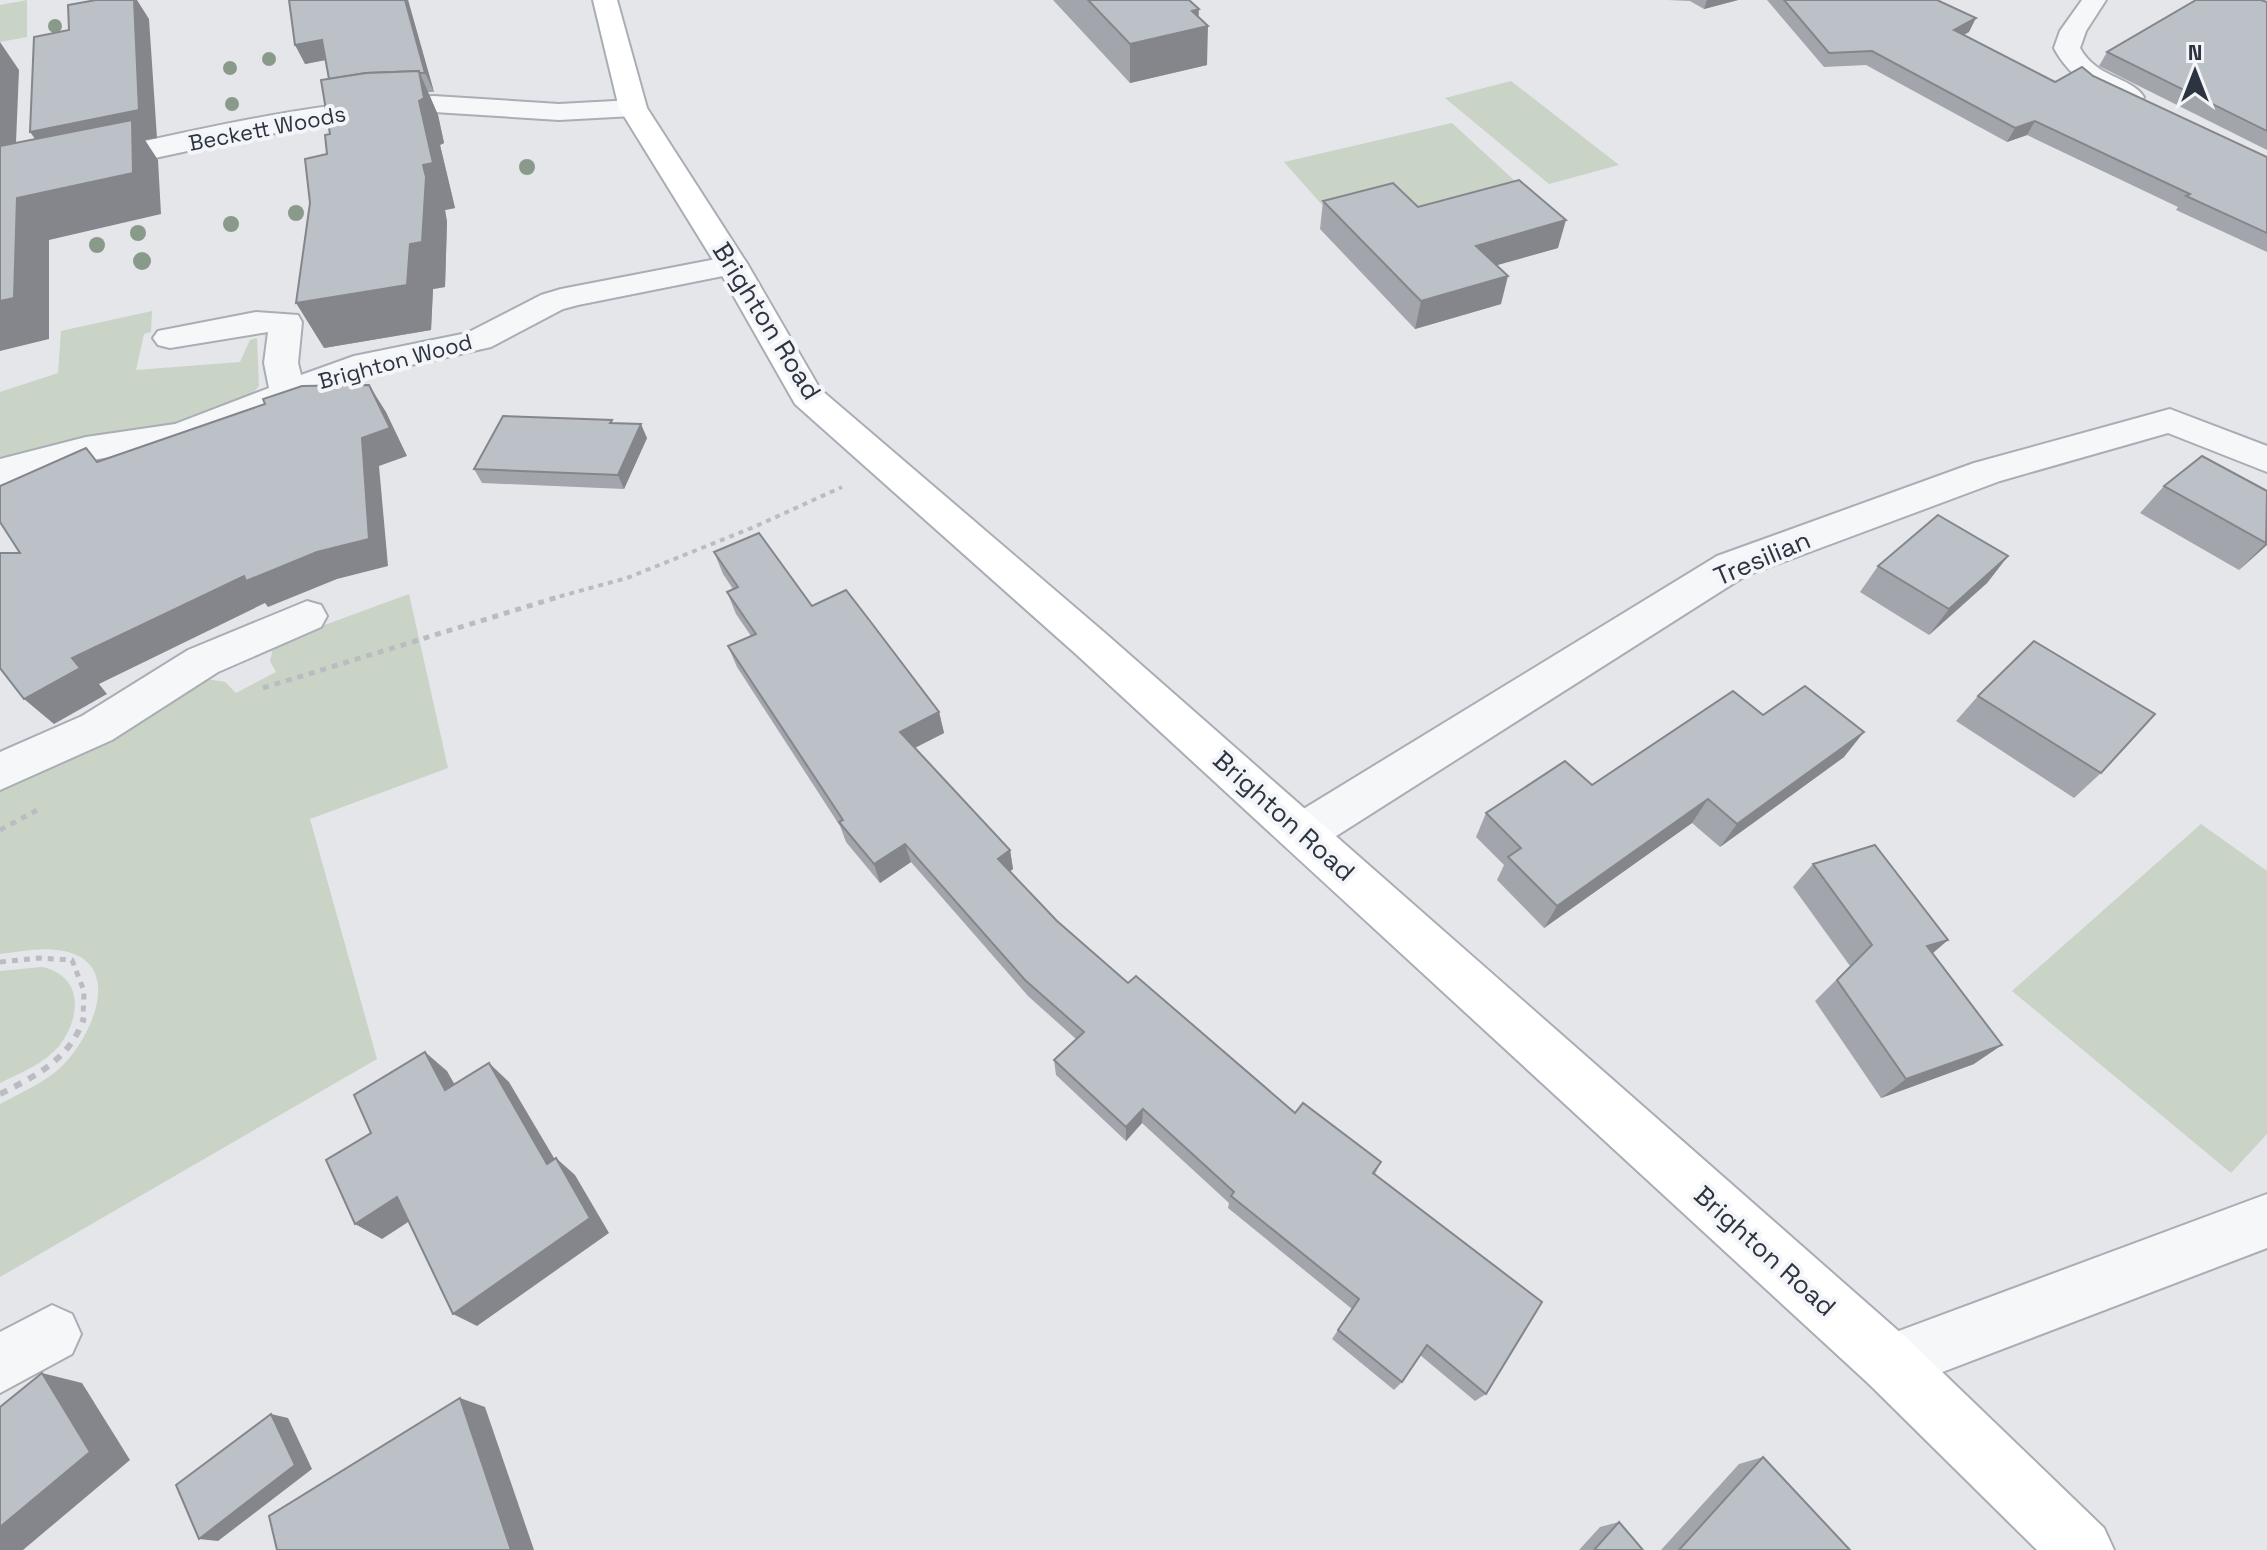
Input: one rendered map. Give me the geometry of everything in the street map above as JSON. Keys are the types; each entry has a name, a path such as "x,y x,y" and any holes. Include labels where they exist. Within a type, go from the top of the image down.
{"street":[{"name":"Brighton Road","path":"605,0 633,108 732,265 807,396 1303,833 1890,1363 2082,1550"},
{"path":"2094,0 2073,31 2067,48 2073,63 2096,81 2153,108"},
{"name":"Beckett Woods","path":"0,182 253,129 387,106 434,104 559,112 633,108"},
{"path":"32,175 33,145"},
{"name":"Brighton Wood","path":"0,473 32,461 86,449 181,435 354,367 479,340 552,302 572,296 732,265"},
{"name":"Brighton Wood","path":"170,338 256,322 286,322 281,363 287,392"},
{"name":"Tresilian","path":"1303,833 1731,566 1987,472 2170,421 2267,460"},
{"path":"0,772 97,728 203,661 307,616"},
{"path":"1890,1363 2267,1221"},
{"path":"0,1364 52,1334"}],"path":[{"path":"254,692 479,619 627,578 754,527 887,466"},
{"path":"0,830 52,802"},
{"path":"0,962 39,958 72,960 84,979 89,999 82,1025 69,1047 45,1070 0,1094"}],"shaded area":[{"path":"27,0 27,37 0,42 0,5"},
{"path":"1511,81 1619,165 1549,184 1445,98"},
{"path":"1452,123 1528,193 1412,223 1332,216 1284,162"},
{"path":"152,311 151,332 144,334 136,370 240,362 250,340 257,338 259,386 241,400 178,424 98,444 0,463 0,392 58,373 61,331"},
{"path":"409,594 448,768 310,819 377,1059 0,1277 0,1104 45,1079 70,1057 90,1025 98,989 95,973 85,961 68,952 42,949 0,954 0,791 77,756 207,679 225,682 236,693 276,672 270,661 273,648 281,641"},
{"path":"2201,824 2267,871 2267,1134 2231,1173 2012,991"},
{"path":"42,967 65,979 71,988 75,1010 72,1022 59,1046 46,1058 0,1083 0,971"}],"building":[{"path":"96,0 134,0 139,110 30,132 34,37 69,30 68,5"},
{"path":"289,0 405,0 425,73 366,73 329,79 322,40 295,45"},
{"path":"1088,0 1189,0 1199,9 1192,11 1208,26 1130,44"},
{"path":"1784,0 1937,0 1976,18 1954,30 2055,82 2082,67 2093,76 2267,157 2267,233 2035,121 2015,128 1872,51 1829,53"},
{"path":"2196,0 2267,2 2267,131 2107,52"},
{"path":"419,71 424,98 419,101 433,163 423,165 426,177 422,242 410,244 407,285 296,303 310,203 305,159 327,154 325,135 330,134 321,80 366,73"},
{"path":"132,120 133,173 17,198 14,298 0,301 0,146"},
{"path":"1519,180 1566,220 1476,246 1508,276 1421,301 1323,201 1393,183 1418,207"},
{"path":"369,385 390,428 362,438 369,539 317,552 246,581 244,576 72,658 80,668 24,699 0,668 0,553 20,553 0,522 0,486 86,448 97,462 265,404 263,399 302,386"},
{"path":"503,416 641,424 618,475 474,469"},
{"path":"2202,456 2267,491 2266,543 2164,486"},
{"path":"1938,515 2008,556 1949,609 1878,566"},
{"path":"759,533 812,606 846,590 870,621 939,712 900,732 1010,850 998,859 1057,921 1128,983 1136,976 1295,1113 1303,1103 1381,1162 1373,1173 1542,1302 1486,1394 1427,1345 1402,1382 1338,1330 1359,1299 1231,1196 1234,1192 1143,1109 1126,1127 1054,1060 1084,1032 1025,980 905,844 874,864 839,822 843,820 728,646 756,634 727,592 738,587 714,552"},
{"path":"2034,641 2155,714 2101,773 1978,696"},
{"path":"1805,686 1864,732 1737,824 1708,799 1557,906 1508,857 1521,848 1486,813 1565,761 1592,785 1733,691 1763,715"},
{"path":"1875,845 1948,940 1927,946 2002,1045 1906,1079 1837,980 1872,945 1813,864"},
{"path":"425,1052 445,1090 489,1063 547,1164 556,1158 590,1218 453,1314 397,1197 355,1224 326,1160 371,1133 354,1095"},
{"path":"42,1373 90,1452 0,1527 0,1407"},
{"path":"460,1398 511,1550 277,1550 269,1516"},
{"path":"271,1414 295,1465 199,1539 176,1485"},
{"path":"1763,1457 1850,1550 1679,1550"},
{"path":"1619,1522 1643,1550 1594,1550"}]}
